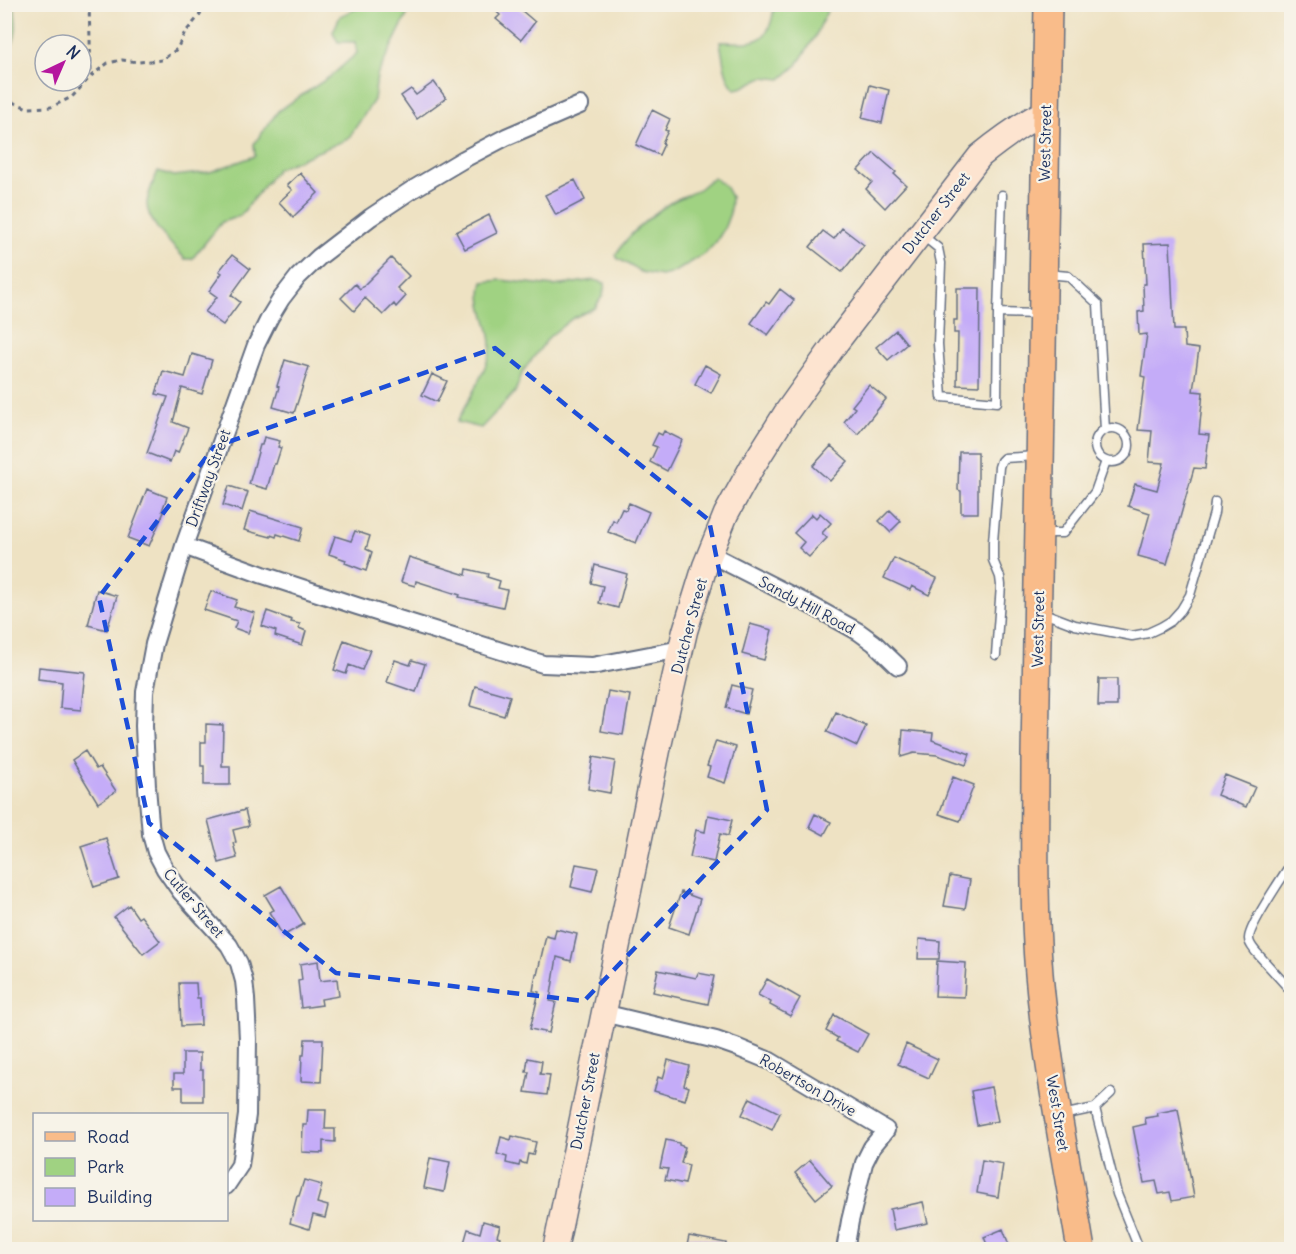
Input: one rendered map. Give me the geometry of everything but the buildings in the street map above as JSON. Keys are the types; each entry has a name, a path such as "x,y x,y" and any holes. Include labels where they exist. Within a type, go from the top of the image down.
{"main road":[{"name":"West Street","path":"1048,4 1035,840 1039,974 1052,1080 1081,1250"}],"street":[{"name":"Driftway Street","path":"580,105 516,131 410,191 371,216 298,277 274,310 256,345 184,546 357,606 543,664 592,666 681,648"},
{"name":"Dutcher Street","path":"555,1250 681,648 710,554 726,514 786,413 836,343 980,156 1022,124 1046,111"},
{"name":"Cutler Street","path":"184,546 154,644 145,692 147,787 151,834 159,860 181,892 229,945 239,963 243,979 248,1039 247,1115 240,1165 228,1183"},
{"name":"Sandy Hill Road","path":"710,554 859,632 898,666"},
{"name":"Robertson Drive","path":"603,1013 716,1040 770,1061 886,1130 872,1147 864,1163 845,1250"}],"lane":[{"path":"921,234 938,248 941,263 938,344 942,397 997,402 1002,195"},
{"path":"1044,274 1068,276 1098,304 1106,430"},
{"path":"999,313 1043,314"},
{"path":"1118,429 1128,438 1128,451 1119,461 1106,461 1097,452 1096,439 1106,430 1118,429"},
{"path":"996,655 1001,585 993,560 993,542 999,467 1001,461 1008,457 1040,455"},
{"path":"1039,533 1062,533 1095,492 1106,461"},
{"path":"1038,610 1075,625 1132,636 1148,633 1171,621 1190,595 1214,513 1215,502"},
{"path":"1292,862 1254,923 1249,938 1250,945 1292,992"},
{"path":"1058,1116 1095,1108 1111,1093"},
{"path":"1095,1108 1117,1194 1138,1246"}],"path":[{"path":"89,4 90,33"},
{"path":"93,74 108,63 122,60 138,62 162,60 177,49 184,34 199,16 205,4"},
{"path":"4,101 28,108 51,107 76,93"}],"highlighted area":[{"path":"495,348 709,520 767,810 584,1001 336,973 149,823 99,597 214,447"}],"green space":[{"path":"5,4 14,5 16,30 12,45 5,41"},
{"path":"364,5 406,5 409,11 377,76 374,100 348,139 277,169 240,216 222,222 192,259 185,259 161,233 148,210 149,195 158,171 174,176 210,172 255,156 254,144 278,111 331,76 357,53 355,42 338,42 333,32 340,16"},
{"path":"774,5 830,5 815,37 797,65 781,79 763,77 735,89 726,73 720,42 752,41 765,35 772,18"},
{"path":"714,178 725,186 731,197 730,213 724,229 706,253 680,269 661,276 641,272 617,258 616,254 621,247 648,220 670,203 696,191"},
{"path":"501,280 554,286 594,280 605,283 603,295 595,308 573,318 550,336 523,371 515,392 481,428 457,422 477,384 490,352 490,337 481,298 483,282"}]}
